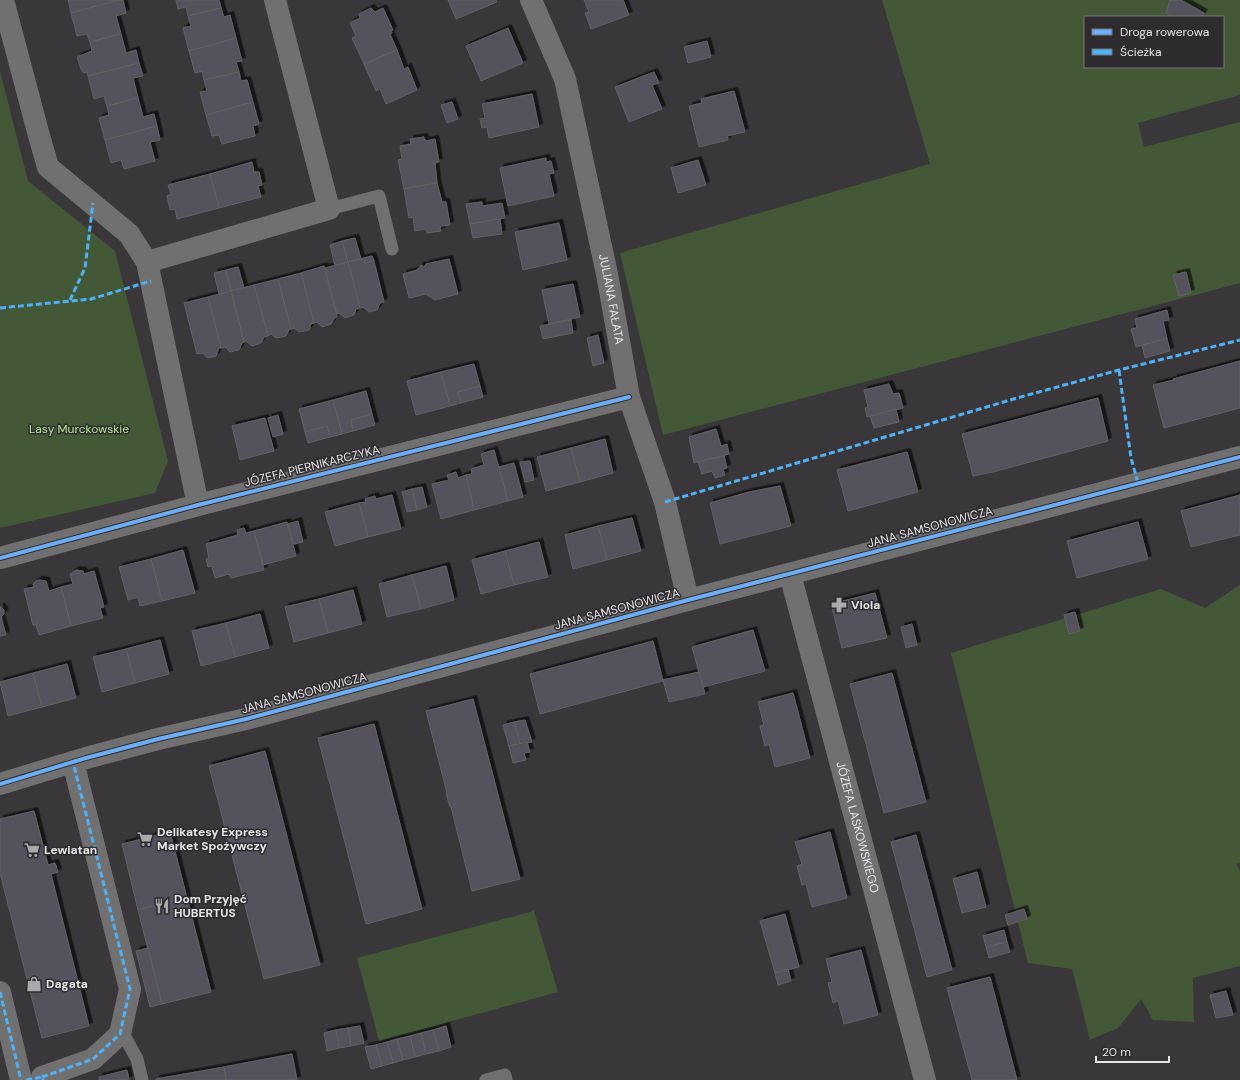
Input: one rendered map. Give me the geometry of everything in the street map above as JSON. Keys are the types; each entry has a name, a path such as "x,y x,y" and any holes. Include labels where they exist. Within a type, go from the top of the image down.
{"street":[{"path":"4,0 48,167 129,234 146,262 198,505"},
{"path":"146,262 329,208 274,0"},
{"name":"JULIANA FAŁATA","path":"531,0 565,79 607,274 629,397 665,502 688,600"},
{"name":"JÓZEFA PIERNIKARCZYKA","path":"0,558 198,505 629,397"},
{"name":"JANA SAMSONOWICZA","path":"0,784 158,739 253,717 688,600 1240,457"},
{"name":"JÓZEFA LASKOWSKIEGO","path":"790,574 925,1080"},
{"path":"37,1079 94,1059 120,1034 130,989 73,762"},
{"path":"0,992 21,1080"}],"lane":[{"path":"329,208 379,196 392,249"},
{"path":"120,1030 137,1059 142,1080"},
{"path":"486,1080 505,1075 506,1080"}],"green space":[{"path":"882,0 1240,0 1240,95 1138,123 1144,147 1240,122 1240,283 663,435 620,253 930,164"},
{"name":"Lasy Murckowskie","path":"0,71 28,181 115,251 168,461 155,493 0,528"},
{"path":"1240,585 1240,863 1237,864 1240,872 1240,966 1193,978 1194,1022 1153,1020 1141,999 1118,1028 1090,1040 1072,969 1028,963 951,653 1161,589 1205,608"},
{"path":"534,911 558,992 379,1041 357,958"}],"building":[{"path":"68,0 119,0 71,13"},
{"path":"123,0 126,13 116,16 121,34 90,42 87,34 77,36 71,13"},
{"path":"176,0 219,0 221,8 188,16 186,7 178,9"},
{"path":"448,0 496,0 497,2 456,19"},
{"path":"584,0 623,0 629,15 591,29 585,13 589,12"},
{"path":"1170,0 1181,0 1204,13 1202,16 1170,16 1166,13"},
{"path":"221,8 224,17 230,15 236,38 189,51 183,28 191,26 188,16"},
{"path":"371,8 375,12 383,8 393,30 390,34 397,50 364,64 352,38 356,36 350,23 360,18 359,14"},
{"path":"508,28 523,63 481,81 466,46"},
{"path":"121,34 126,53 136,50 139,63 88,76 87,72 84,73 77,57 92,51 90,42"},
{"path":"236,38 242,61 236,62 239,72 204,80 202,71 195,73 189,51"},
{"path":"707,41 711,57 688,63 684,47"},
{"path":"397,50 404,69 408,67 417,90 386,104 380,89 376,91 364,64"},
{"path":"139,63 143,76 133,78 138,98 107,106 104,96 94,99 88,76"},
{"path":"239,72 241,81 247,80 253,102 206,115 200,92 207,91 204,80"},
{"path":"654,72 659,83 652,85 662,109 629,122 615,87"},
{"path":"734,91 745,132 727,136 728,140 699,147 689,106 702,103 701,99"},
{"path":"532,94 539,127 489,138 487,127 482,128 480,119 485,118 482,104"},
{"path":"138,98 143,117 154,114 157,126 105,140 99,118 109,115 107,106"},
{"path":"253,102 259,124 253,126 255,136 222,144 219,135 212,136 206,115"},
{"path":"452,102 458,119 447,123 441,105"},
{"path":"157,126 160,140 150,142 155,161 124,169 121,160 111,163 105,140"},
{"path":"424,137 424,140 425,139 426,141 435,139 439,162 435,163 437,183 404,189 398,160 402,159 400,146 411,144 410,139"},
{"path":"546,158 546,162 551,161 554,173 549,174 554,196 508,206 500,168"},
{"path":"698,160 706,185 678,193 671,168"},
{"path":"252,162 254,172 259,172 262,185 258,186 261,197 219,208 210,174"},
{"path":"210,174 219,208 177,219 175,209 170,210 167,196 171,194 168,185"},
{"path":"437,183 442,202 446,202 450,225 441,226 441,231 427,233 426,229 415,231 413,217 409,218 404,189"},
{"path":"482,202 482,206 502,203 505,218 470,224 466,204"},
{"path":"500,219 502,234 473,238 470,224"},
{"path":"559,223 567,260 523,270 515,232"},
{"path":"355,238 361,259 348,262 342,241"},
{"path":"342,241 348,262 335,266 330,245"},
{"path":"372,256 374,261 365,263 364,258"},
{"path":"364,258 365,263 374,261 384,302 380,303 377,310 369,312 363,307 360,308 348,262"},
{"path":"449,259 458,294 435,300 426,294 409,298 403,274 417,270 421,265 424,267 426,264"},
{"path":"348,262 360,308 356,309 354,315 345,318 339,313 337,314 325,268"},
{"path":"324,266 337,317 334,318 331,324 322,327 317,322 314,323 301,273"},
{"path":"238,267 244,288 231,291 226,270"},
{"path":"226,270 231,291 219,294 214,273"},
{"path":"1186,272 1191,293 1179,296 1173,275"},
{"path":"301,273 314,323 311,324 309,330 299,332 294,328 291,329 278,279"},
{"path":"278,279 291,329 286,336 276,338 271,334 268,336 254,285"},
{"path":"573,284 580,317 549,324 542,290"},
{"path":"254,285 268,336 264,337 261,343 252,346 246,341 244,342 231,291"},
{"path":"231,291 244,342 239,350 230,352 225,347 221,348 208,297"},
{"path":"208,297 221,348 219,348 216,356 208,358 202,353 197,354 184,303"},
{"path":"1167,310 1169,320 1163,321 1167,339 1136,347 1131,329 1137,328 1135,319"},
{"path":"571,320 573,333 543,339 540,326"},
{"path":"598,335 604,363 593,366 587,338"},
{"path":"1167,339 1170,351 1145,358 1142,345"},
{"path":"1240,361 1240,408 1164,428 1153,385"},
{"path":"474,364 480,386 458,392 461,403 450,406 441,372"},
{"path":"441,372 450,406 416,415 407,381"},
{"path":"889,384 893,394 899,393 903,408 867,417 865,408 868,407 864,390"},
{"path":"480,386 483,397 461,403 458,392"},
{"path":"366,391 372,414 351,420 353,431 342,434 333,400"},
{"path":"1098,398 1108,441 973,476 962,434"},
{"path":"333,400 342,434 330,437 327,426 305,432 299,409"},
{"path":"896,409 899,422 874,428 870,416"},
{"path":"372,414 375,425 353,431 351,420"},
{"path":"278,415 283,434 273,437 268,418"},
{"path":"265,418 274,451 240,460 232,426"},
{"path":"327,426 330,437 308,443 305,432"},
{"path":"716,429 721,446 727,444 729,454 694,463 689,437"},
{"path":"605,439 613,473 580,482 571,448"},
{"path":"571,448 580,482 546,491 537,457"},
{"path":"494,450 508,501 474,510 466,475 472,474 471,469 484,465 481,454"},
{"path":"907,452 918,492 848,511 837,470"},
{"path":"724,456 727,468 723,469 725,475 715,478 712,471 702,474 698,462"},
{"path":"530,461 534,480 525,482 520,462"},
{"path":"514,463 523,497 508,501 499,467"},
{"path":"456,472 458,478 466,475 474,510 441,519 432,484 449,480 447,475"},
{"path":"780,486 791,526 720,544 710,503 749,492"},
{"path":"422,487 427,507 417,510 412,489"},
{"path":"412,489 417,510 407,512 402,492"},
{"path":"392,495 401,529 368,537 359,503 366,502 365,499 375,496 376,499"},
{"path":"1240,495 1240,535 1191,547 1181,511"},
{"path":"359,503 368,537 335,546 325,512"},
{"path":"632,518 641,551 607,560 598,526"},
{"path":"298,521 303,542 294,544 288,524"},
{"path":"287,522 296,556 263,565 254,531"},
{"path":"1138,522 1148,559 1077,578 1067,541"},
{"path":"598,526 607,560 573,569 565,535"},
{"path":"244,528 246,533 254,531 264,570 231,578 229,574 215,578 212,566 208,567 206,559 209,558 206,544 238,535 237,530"},
{"path":"539,542 548,577 514,585 505,551"},
{"path":"183,550 195,593 162,601 151,559"},
{"path":"505,551 514,585 481,594 472,560"},
{"path":"151,559 162,601 140,606 138,597 128,600 119,567"},
{"path":"446,566 454,600 421,609 412,575"},
{"path":"76,570 83,571 84,574 94,571 104,607 100,608 103,618 71,626 61,587 73,584 70,574"},
{"path":"412,575 421,609 387,617 379,584"},
{"path":"39,580 46,581 49,591 61,587 71,626 39,635 36,625 33,625 24,589 34,587 33,584"},
{"path":"353,590 362,624 328,633 319,599"},
{"path":"875,593 887,638 842,648 831,604"},
{"path":"319,599 328,633 294,642 285,607"},
{"path":"0,606 4,610 4,614 1,617 6,635 0,636"},
{"path":"1075,612 1080,631 1069,634 1064,615"},
{"path":"260,614 269,648 235,657 226,623"},
{"path":"226,623 235,657 201,666 192,631"},
{"path":"912,624 917,645 906,648 901,627"},
{"path":"753,630 765,671 703,687 692,647"},
{"path":"160,640 169,674 135,683 126,649"},
{"path":"653,641 663,681 540,714 530,674"},
{"path":"126,649 135,683 102,692 93,657"},
{"path":"67,664 76,698 42,707 33,673"},
{"path":"699,672 705,694 669,702 663,680"},
{"path":"33,673 42,707 8,716 0,682"},
{"path":"892,673 926,802 884,813 850,684"},
{"path":"793,693 810,758 775,767 769,744 765,746 760,726 764,725 758,702"},
{"path":"473,699 520,879 472,891 426,711"},
{"path":"525,720 532,742 520,744 514,722"},
{"path":"514,722 520,744 509,746 503,725"},
{"path":"374,724 422,909 366,924 318,738"},
{"path":"527,742 530,752 524,753 526,760 513,763 509,746"},
{"path":"265,751 320,965 264,979 209,766"},
{"path":"34,811 48,865 55,863 58,872 51,874 89,1026 42,1038 0,873 0,819"},
{"path":"170,832 187,898 138,910 122,844"},
{"path":"830,832 847,898 812,907 806,884 802,885 797,866 802,864 795,842"},
{"path":"916,835 952,970 927,977 891,842"},
{"path":"977,872 986,907 962,913 953,879"},
{"path":"187,898 211,992 162,1004 138,910"},
{"path":"1024,909 1027,919 1008,925 1005,915"},
{"path":"785,914 799,967 775,973 760,921"},
{"path":"1004,930 1007,942 986,947 983,936"},
{"path":"1007,942 1010,952 989,958 986,947"},
{"path":"148,948 162,1004 150,1007 136,951"},
{"path":"861,950 878,1015 844,1024 838,1001 833,1003 828,983 832,982 826,959"},
{"path":"788,969 791,981 778,985 775,973"},
{"path":"990,977 1017,1080 972,1080 947,988"},
{"path":"1226,991 1233,1015 1216,1018 1210,995"},
{"path":"360,1026 364,1043 351,1046 348,1028"},
{"path":"446,1026 451,1047 439,1051 433,1030"},
{"path":"348,1028 351,1046 339,1048 336,1030"},
{"path":"336,1030 339,1048 327,1051 324,1033"},
{"path":"433,1030 439,1051 426,1054 421,1033"},
{"path":"421,1033 426,1054 415,1057 410,1036"},
{"path":"410,1036 415,1057 403,1060 397,1039"},
{"path":"397,1039 403,1060 393,1063 387,1042"},
{"path":"387,1042 393,1063 382,1066 376,1045"},
{"path":"376,1045 382,1066 371,1069 365,1047"},
{"path":"292,1054 297,1080 226,1080 224,1067"},
{"path":"224,1067 226,1080 156,1080 156,1079"},
{"path":"127,1070 129,1080 99,1080 99,1077"}],"marked path":[{"path":"70,300 85,268 93,203"},
{"path":"0,308 91,299 151,281"},
{"path":"665,502 1017,398 1119,370 1240,340"},
{"path":"1119,370 1131,458 1138,483"},
{"path":"42,1077 93,1059 120,1034 130,989 73,762"},
{"path":"0,992 21,1080"},
{"path":"26,1080 42,1077 43,1080"}],"cycle path":[{"path":"0,558 198,505 629,397"},
{"path":"0,784 86,758 158,739 246,719 688,600 1240,457"}],"place":[{"name":"Viola","path":"839,605"},
{"name":"Delikatesy Express Market Spożywczy","path":"145,839"},
{"name":"Lewiatan","path":"32,850"},
{"name":"Dom Przyjęć HUBERTUS","path":"162,906"},
{"name":"Dagata","path":"34,984"}]}
